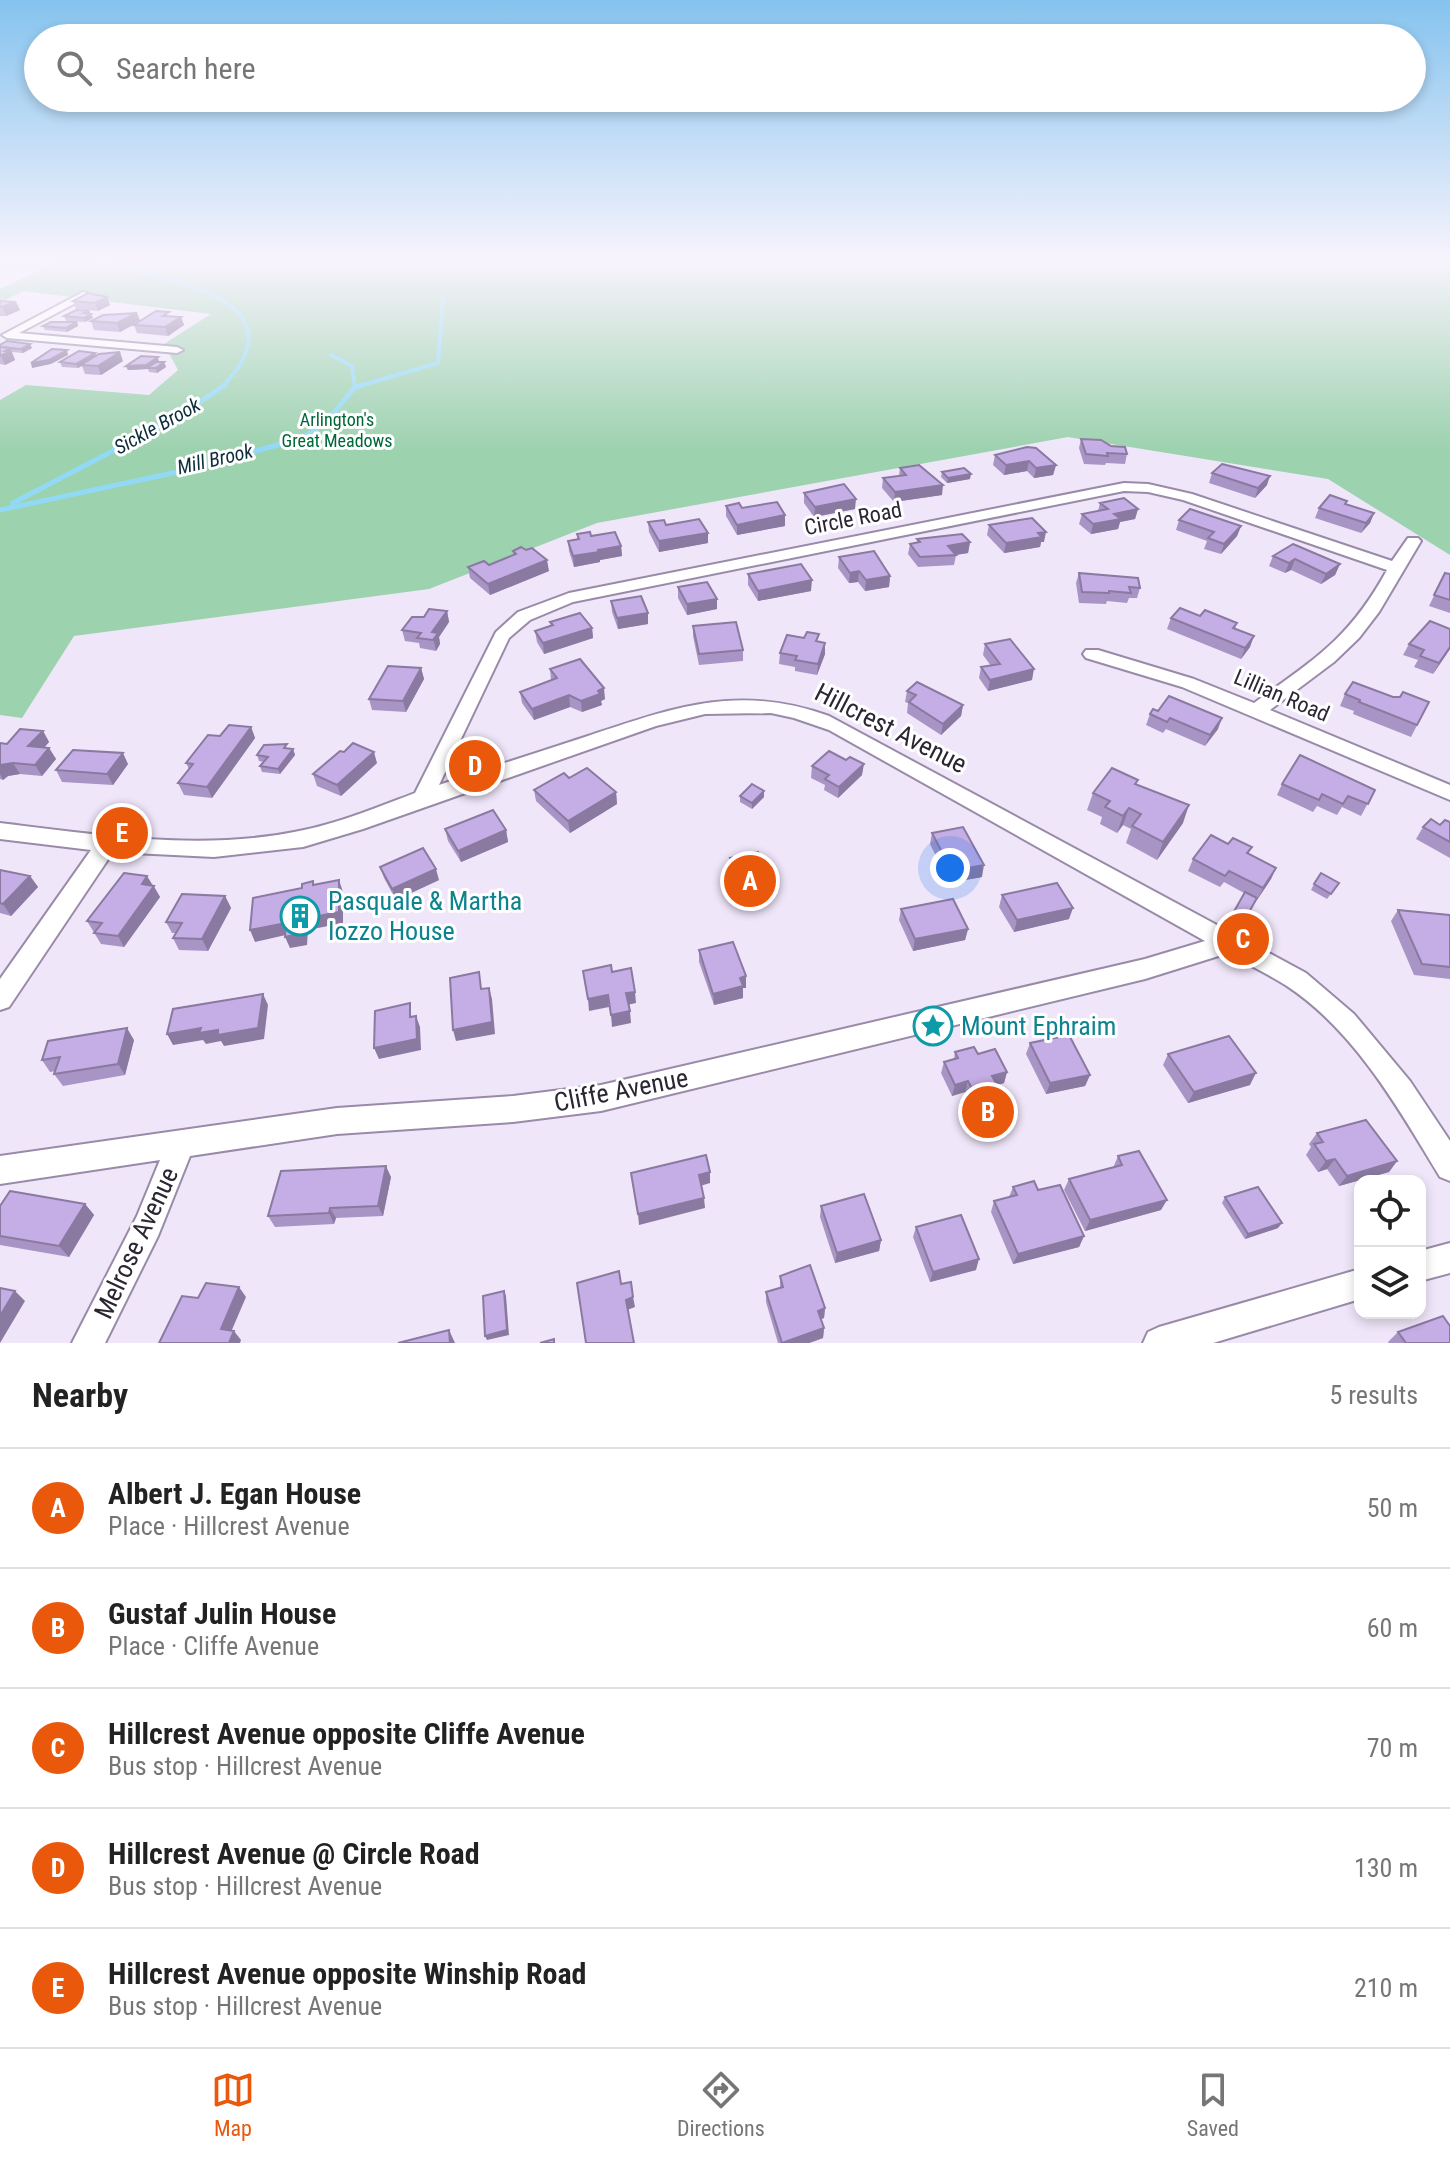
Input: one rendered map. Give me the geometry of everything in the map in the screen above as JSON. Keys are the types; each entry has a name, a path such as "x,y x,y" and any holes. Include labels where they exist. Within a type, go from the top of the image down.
{"street":[{"path":"4,337 29,324"},
{"path":"4,337 177,350"},
{"name":"Circle Road","path":"422,799 502,636 524,616 569,598 1124,487 1148,488 1187,497 1394,567"},
{"path":"1257,710 1352,636 1375,607 1394,567 1413,541"},
{"name":"Lillian Road","path":"1092,654 1154,671 1257,710 1450,793"},
{"name":"Hillcrest Avenue","path":"0,831 108,843 212,848 283,843 347,828 422,799 679,713 742,705 791,710 848,732 1297,980 1347,1021 1389,1071 1450,1167"},
{"path":"0,999 108,843"},
{"name":"Cliffe Avenue","path":"0,1170 337,1121 513,1109 601,1098 1145,969 1229,943"},
{"name":"Melrose Avenue","path":"88,1343 148,1226 181,1142"},
{"path":"1426,1264 1450,1258"},
{"path":"1159,1343 1354,1286"}],"green space":[{"name":"Arlington's Great Meadows","path":"196,324 1450,324 1450,555 1328,479 1068,437 597,523 429,589 74,636 22,718 0,715 0,400 26,385 149,395 178,370 164,344"}],"building":[{"path":"48,324 74,324 66,328 43,326"},
{"path":"136,324 170,324 165,327 134,325"},
{"path":"7,341 30,344 21,349 0,347"},
{"path":"0,347 10,348 5,351 11,351 0,356"},
{"path":"52,349 67,350 49,360 31,363"},
{"path":"79,351 95,353 76,364 60,362"},
{"path":"120,352 98,366 81,365 99,354"},
{"path":"141,356 158,357 146,365 126,366"},
{"path":"156,362 164,362 156,368 147,368"},
{"path":"1081,439 1101,440 1111,446 1125,447 1127,454 1086,454"},
{"path":"1027,447 1036,448 1056,465 1036,468 1029,461 1006,465 995,455"},
{"path":"1222,464 1270,476 1258,488 1212,473"},
{"path":"919,465 943,485 895,492 883,478 906,475 900,468"},
{"path":"964,468 971,474 948,478 942,472"},
{"path":"844,484 856,499 815,507 804,493"},
{"path":"1330,495 1347,501 1345,504 1374,513 1366,523 1319,508"},
{"path":"1124,498 1138,509 1114,514 1121,519 1093,524 1082,514 1108,509 1100,503"},
{"path":"777,502 785,515 737,525 726,506 739,503 742,508"},
{"path":"1190,509 1241,526 1224,544 1208,538 1214,532 1179,520"},
{"path":"1032,518 1046,532 1038,533 1042,537 1006,543 989,525"},
{"path":"699,519 708,533 659,541 648,522 664,520 666,525"},
{"path":"590,532 591,536 615,532 621,546 573,556 568,541 579,539 577,534"},
{"path":"962,534 970,542 948,546 956,555 920,557 910,544 920,542 917,539"},
{"path":"1293,544 1340,564 1326,574 1295,559 1289,563 1273,556"},
{"path":"521,547 526,550 532,548 547,560 488,584 468,567 484,561 489,565 516,554 513,551"},
{"path":"874,551 890,576 866,580 859,571 850,573 839,557"},
{"path":"801,564 812,580 758,591 748,574"},
{"path":"1079,573 1138,578 1140,588 1129,587 1131,593 1082,592"},
{"path":"1445,573 1450,574 1450,600 1434,595"},
{"path":"707,582 717,599 687,604 678,587"},
{"path":"641,596 648,613 617,618 611,601"},
{"path":"1180,608 1200,616 1205,610 1237,623 1233,628 1254,636 1245,648 1171,618"},
{"path":"429,609 447,611 432,632 438,633 433,640 417,638 421,633 402,630 412,617 424,617"},
{"path":"580,613 592,628 543,643 535,631 553,625 550,622"},
{"path":"1430,621 1450,629 1450,647 1439,663 1420,656 1424,650 1409,644"},
{"path":"736,622 743,650 699,654 693,626"},
{"path":"807,632 819,634 816,641 825,643 818,664 795,660 797,656 780,653 787,635 804,638"},
{"path":"1010,639 1034,669 990,680 981,667 1000,664 985,644"},
{"path":"580,659 604,688 598,691 600,694 581,701 569,695 532,709 520,692 557,678 550,669"},
{"path":"388,666 421,668 403,701 369,699"},
{"path":"917,682 963,705 943,724 909,702 916,695 907,691"},
{"path":"1353,682 1393,697 1400,697 1403,692 1429,702 1417,725 1345,694"},
{"path":"1169,696 1222,718 1210,735 1170,718 1167,722 1150,714 1153,709 1158,711"},
{"path":"229,725 251,727 207,787 178,783 193,764 186,763 208,735 220,736"},
{"path":"20,729 43,731 28,746 49,748 35,765 0,765 0,743 7,744"},
{"path":"353,743 374,752 337,785 313,774 340,751 344,752"},
{"path":"287,744 284,748 293,749 278,769 260,766 268,757 257,755 264,745"},
{"path":"73,750 123,753 107,774 56,770"},
{"path":"829,751 846,760 850,757 864,764 839,787 825,779 829,775 812,766"},
{"path":"1300,755 1375,790 1368,804 1348,796 1343,804 1322,794 1319,800 1282,784"},
{"path":"587,768 616,792 568,821 534,790 564,773 569,778"},
{"path":"1112,768 1138,780 1135,784 1189,805 1163,842 1132,826 1141,814 1129,808 1123,816 1105,807 1110,801 1093,793"},
{"path":"752,784 764,791 752,803 740,796"},
{"path":"493,810 506,830 458,851 445,829"},
{"path":"1431,819 1440,825 1445,820 1450,822 1450,842 1423,827"},
{"path":"963,827 984,865 952,871 932,833"},
{"path":"1211,835 1228,844 1233,838 1252,847 1247,853 1276,868 1263,888 1229,871 1225,876 1193,859"},
{"path":"423,848 436,869 392,889 380,867"},
{"path":"758,852 771,881 760,884 762,888 754,890 752,886 741,888 730,858"},
{"path":"0,870 30,876 3,904 0,903"},
{"path":"124,873 147,876 142,884 154,886 118,936 94,933 102,923 87,921"},
{"path":"1321,873 1339,883 1331,894 1314,884"},
{"name":"Pasquale & Martha Iozzo House","path":"339,880 339,912 303,919 303,933 285,937 286,923 250,930 253,898 302,888 302,884 313,881 313,885"},
{"path":"1057,883 1073,908 1017,920 1002,895"},
{"path":"1245,892 1257,898 1244,921 1232,915"},
{"path":"182,894 225,896 202,939 173,938 182,923 166,922"},
{"path":"953,899 968,929 915,939 901,909"},
{"path":"1398,910 1450,915 1450,967 1422,964"},
{"path":"733,942 746,976 740,978 743,986 713,994 699,950"},
{"path":"611,965 612,972 631,968 635,992 626,993 630,1011 611,1015 608,995 588,999 583,971"},
{"path":"479,972 481,989 489,988 492,1022 453,1030 450,978"},
{"path":"263,994 258,1028 218,1035 218,1030 199,1033 201,1028 167,1034 173,1009"},
{"path":"410,1003 410,1017 416,1016 417,1039 374,1048 375,1011"},
{"path":"127,1028 118,1064 54,1074 60,1057 42,1060 48,1041"},
{"path":"1069,1035 1090,1075 1050,1083 1030,1043"},
{"path":"1229,1036 1256,1073 1194,1092 1168,1054"},
{"path":"974,1047 978,1054 995,1049 1007,1072 992,1076 1014,1116 990,1123 968,1081 955,1085 944,1062 958,1058 955,1052"},
{"path":"1366,1120 1397,1161 1347,1176 1335,1159 1326,1161 1314,1144 1323,1142 1317,1133"},
{"path":"1139,1151 1167,1200 1090,1220 1069,1179 1122,1165 1118,1156"},
{"path":"706,1155 710,1172 699,1175 704,1198 638,1214 631,1173"},
{"path":"386,1166 378,1206 330,1208 329,1213 268,1216 281,1171"},
{"path":"1034,1181 1038,1190 1060,1185 1084,1236 1018,1254 994,1201 1017,1195 1013,1187"},
{"path":"1258,1187 1282,1223 1248,1234 1225,1197"},
{"path":"10,1191 85,1204 59,1246 0,1236 0,1206"},
{"path":"864,1194 881,1240 837,1253 821,1206"},
{"path":"961,1215 979,1259 933,1272 916,1227"},
{"path":"810,1265 825,1308 818,1311 824,1328 782,1343 766,1292 783,1287 780,1276"},
{"path":"619,1271 621,1284 631,1282 633,1297 626,1300 634,1343 586,1343 577,1283"},
{"path":"206,1283 239,1287 221,1329 234,1331 229,1343 159,1343 182,1296 198,1298"},
{"path":"0,1288 15,1291 0,1316"},
{"path":"504,1291 507,1330 485,1336 483,1296"},
{"path":"1443,1316 1450,1326 1450,1343 1406,1343 1398,1332"},
{"path":"449,1330 450,1343 398,1343"}],"waterway":[{"name":"Sickle Brook","path":"222,387 245,356 248,331 244,324"},
{"name":"Mill Brook","path":"362,385 438,363 441,324"},
{"path":"331,355 352,366 355,387"},
{"name":"Sickle Brook","path":"13,503 176,418 225,385"},
{"name":"Mill Brook","path":"355,387 362,385"},
{"name":"Mill Brook","path":"356,387 362,385"},
{"name":"Mill Brook","path":"0,510 182,471 303,438 327,421 355,387"}],"place":[{"name":"Hillcrest Avenue @ Circle Road","path":"475,766"},
{"name":"Hillcrest Avenue opposite Winship Road","path":"122,833"},
{"name":"Albert J. Egan House","path":"750,881"},
{"name":"Pasquale & Martha Iozzo House","path":"300,916"},
{"name":"Hillcrest Avenue opposite Cliffe Avenue","path":"1243,939"},
{"name":"Mount Ephraim","path":"933,1026"},
{"name":"Gustaf Julin House","path":"988,1112"}]}
